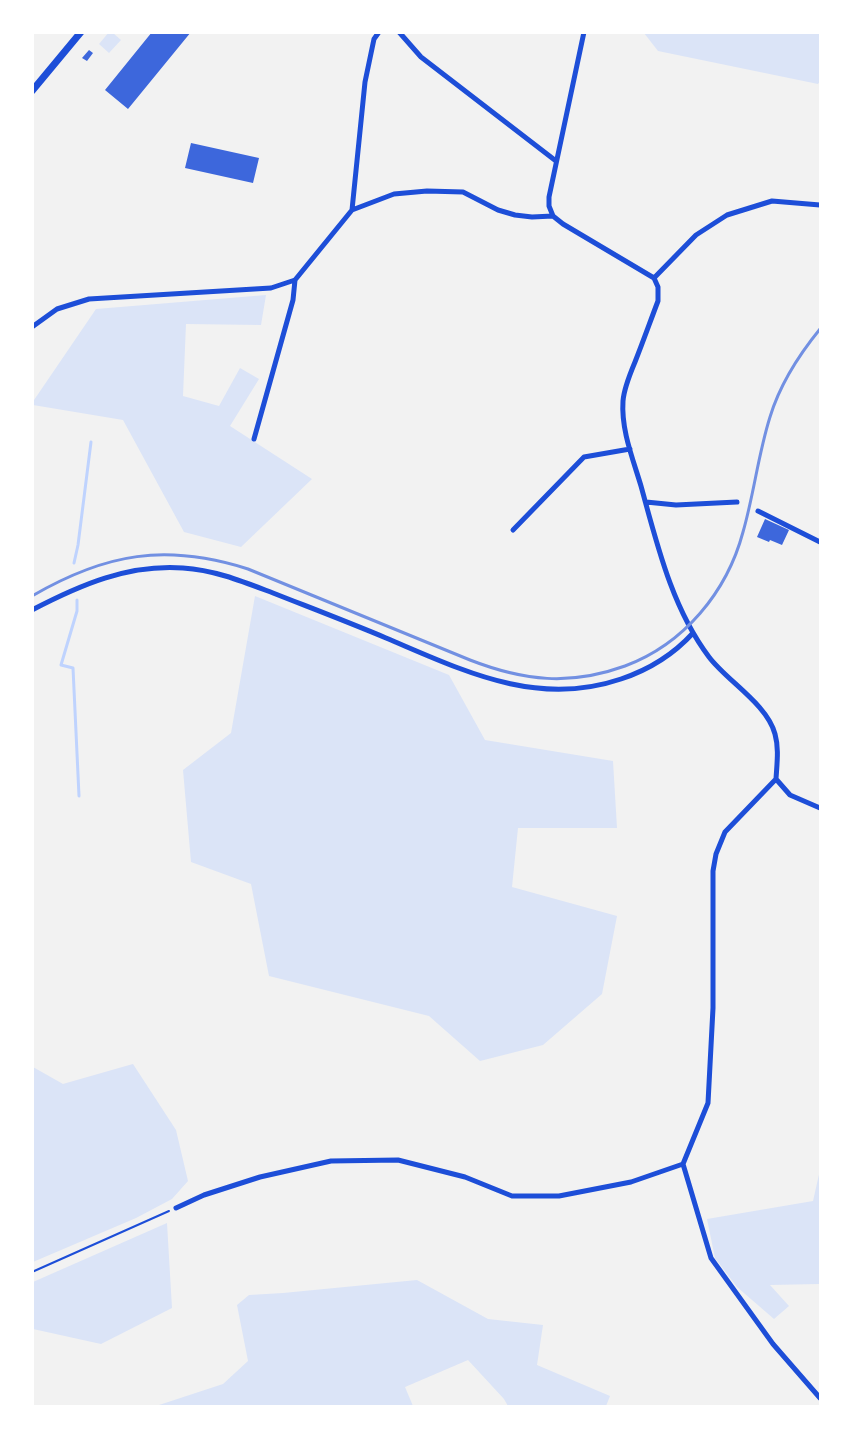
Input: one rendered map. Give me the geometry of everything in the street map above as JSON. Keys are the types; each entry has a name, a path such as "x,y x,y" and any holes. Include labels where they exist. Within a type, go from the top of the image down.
{"street":[{"path":"32,91 81,32"},
{"path":"352,210 365,82 374,39 379,32"},
{"path":"399,32 421,57 556,161"},
{"path":"584,32 556,161 549,206 553,216 563,224 654,278 658,288 658,302 627,383 623,401 624,421 630,449 655,539 693,633 710,658 768,718 775,732 778,750 776,779 725,832 716,854 713,871 714,1008 708,1103 683,1164 711,1258 773,1344 820,1398"},
{"path":"32,327 57,309 89,300 271,288 295,280 352,210 394,194 427,191 463,192 498,210 515,215 532,217 553,216"},
{"path":"654,278 696,235 727,215 772,200 820,205"},
{"path":"254,439 293,300 295,280"},
{"path":"513,530 584,457 630,449"},
{"path":"646,502 676,505 737,502"},
{"path":"758,511 820,542"},
{"path":"32,610 88,583 128,571 164,567 198,569 240,581 344,620 485,678 511,685 545,690 589,687 632,675 663,660 693,633"},
{"path":"776,779 790,795 820,808"},
{"path":"176,1208 204,1195 260,1177 331,1161 398,1160 466,1177 512,1196 558,1196 631,1182 683,1164"}],"path":[{"path":"32,1272 176,1208"}],"shaded area":[{"path":"109,32 121,40 109,53 99,44"},
{"path":"644,33 820,33 820,81 818,84 658,51"},
{"path":"266,295 261,325 186,324 183,396 219,406 240,368 259,379 230,426 312,479 241,547 184,532 123,420 33,405 32,403 96,309"},
{"path":"255,596 449,675 485,740 613,761 617,828 518,828 512,887 617,916 602,994 543,1045 480,1061 429,1016 269,976 251,884 191,862 183,770 231,733"},
{"path":"133,1064 176,1130 188,1181 172,1199 136,1218 33,1262 33,1067 63,1084"},
{"path":"820,1170 820,1333 819,1284 770,1285 789,1306 774,1319 737,1287 715,1258 707,1219 813,1201"},
{"path":"167,1223 172,1308 101,1344 33,1329 33,1282"},
{"path":"417,1280 488,1319 543,1325 537,1365 610,1396 606,1406 508,1406 504,1399 468,1360 405,1387 413,1406 156,1406 223,1384 248,1361 237,1305 249,1295"}],"building":[{"path":"152,32 191,32 128,109 105,90"},
{"path":"89,50 93,53 87,61 82,58"},
{"path":"191,143 259,158 253,183 185,168"},
{"path":"765,519 789,530 782,545 757,537"}],"waterway":[{"path":"74,563 91,442"},
{"path":"77,600 77,611 61,665 73,668 79,796"}],"railway":[{"path":"32,596 59,581 111,562 163,555 190,556 248,569 470,660 509,673 547,678 566,678 605,672 625,666 666,644 684,630 714,595 726,575 736,554 743,532 762,446 774,405 790,371 820,329"}]}
